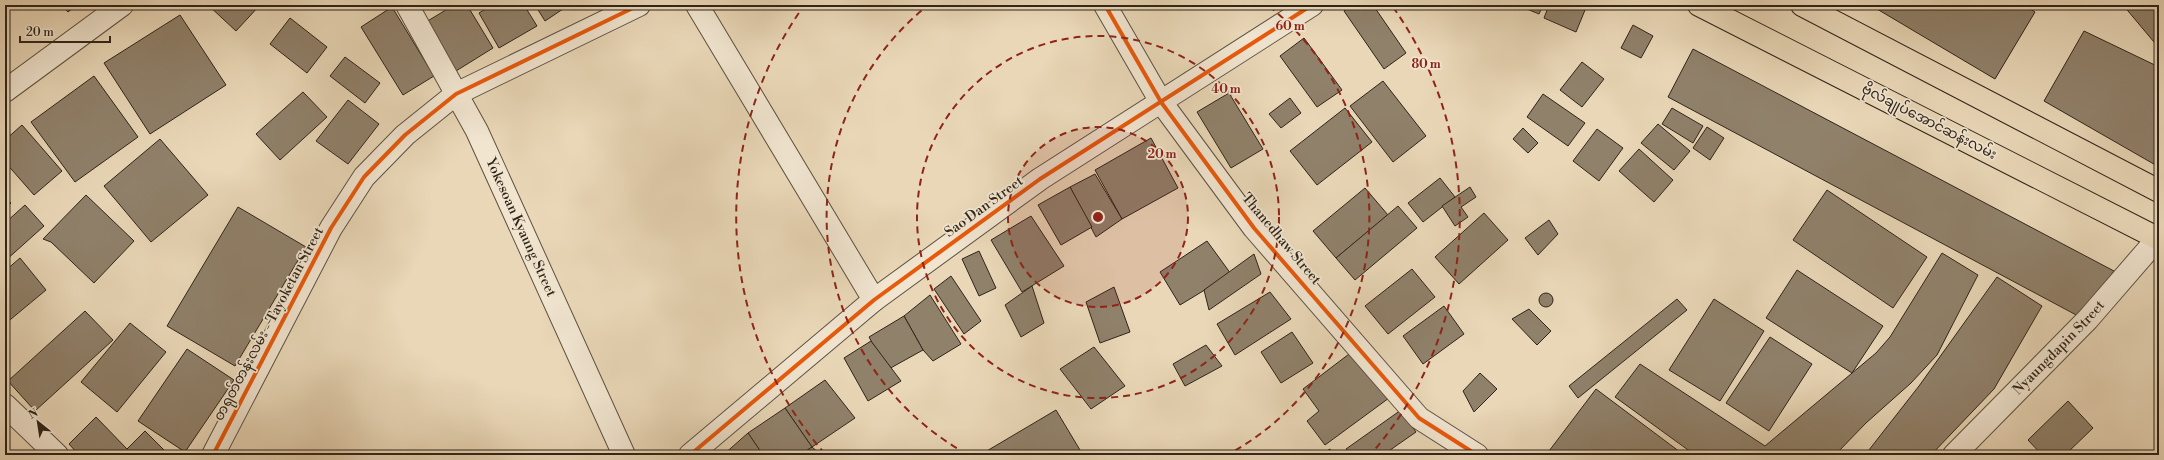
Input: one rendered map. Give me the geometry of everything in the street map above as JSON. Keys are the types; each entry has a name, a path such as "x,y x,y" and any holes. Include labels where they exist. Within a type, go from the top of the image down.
{"highway":[{"name":"ဗိုလ်ချုပ်အောင်ဆန်းလမ်း","path":"1699,5 2159,238"},
{"path":"1802,5 2159,191"}],"street":[{"path":"5,90 122,5"},
{"name":"Yokesoan Kyaung Street","path":"407,5 477,131 624,455"},
{"name":"တရုတ်တန်းလမ်း - Tayoketan Street","path":"213,455 331,228 364,177 405,135 456,94 639,5"},
{"path":"697,5 874,300"},
{"name":"Thanedhaw Street","path":"1105,5 1161,102 1254,228 1420,418 1477,455"},
{"name":"Sao Dan Street","path":"690,455 874,300 1040,179 1312,5"},
{"name":"Nyaungdapin Street","path":"1954,455 2088,319 2159,238"},
{"path":"5,405 57,455"}],"building":[{"path":"62,5 77,5 68,12"},
{"path":"208,5 260,5 236,31"},
{"path":"336,5 345,5 341,9"},
{"path":"423,5 432,5 425,9"},
{"path":"454,5 467,5 493,48 456,71 426,22"},
{"path":"492,5 524,5 537,26 499,48 479,13"},
{"path":"535,5 569,5 545,21"},
{"path":"1352,5 1373,5 1406,53 1384,69 1344,11"},
{"path":"1517,5 1543,5 1539,14"},
{"path":"1549,5 1574,5 1585,10 1576,32 1544,18"},
{"path":"1879,5 2024,5 2035,12 1995,79 1877,9"},
{"path":"2123,5 2159,5 2159,48"},
{"path":"392,7 434,76 403,95 361,27"},
{"path":"180,15 226,85 150,134 104,63"},
{"path":"290,18 327,47 307,73 270,44"},
{"path":"1633,25 1653,36 1641,58 1621,48"},
{"path":"2084,31 2159,67 2159,167 2044,101"},
{"path":"1304,38 1342,90 1317,107 1280,56"},
{"path":"1693,49 2114,271 2080,317 1668,97"},
{"path":"345,57 380,83 365,103 330,76"},
{"path":"1582,62 1604,79 1582,107 1560,90"},
{"path":"94,76 138,137 75,182 31,122"},
{"path":"1383,81 1426,136 1393,162 1350,106"},
{"path":"303,92 327,117 280,160 256,134"},
{"path":"1229,93 1263,149 1231,168 1197,112"},
{"path":"1543,94 1585,123 1568,146 1527,117"},
{"path":"1290,98 1301,113 1281,128 1269,114"},
{"path":"348,100 379,124 348,164 316,141"},
{"path":"1345,108 1372,142 1317,185 1290,151"},
{"path":"1672,108 1703,126 1693,143 1662,124"},
{"path":"1658,124 1690,151 1674,170 1641,143"},
{"path":"22,125 62,171 34,195 5,162 5,140"},
{"path":"1707,127 1724,138 1710,160 1693,148"},
{"path":"1523,128 1538,143 1528,153 1513,139"},
{"path":"1597,129 1623,148 1599,181 1573,161"},
{"path":"1151,138 1178,188 1122,219 1095,170"},
{"path":"160,139 208,195 151,242 104,186"},
{"path":"1639,149 1673,180 1654,202 1619,171"},
{"path":"1095,174 1122,219 1096,237 1070,187"},
{"path":"1440,178 1455,197 1423,222 1408,203"},
{"path":"1070,187 1092,227 1061,245 1038,205"},
{"path":"1470,187 1476,197 1461,207 1468,217 1455,226 1442,206"},
{"path":"1365,188 1388,215 1336,258 1313,231"},
{"path":"1827,190 1927,257 1893,308 1793,240"},
{"path":"86,195 134,241 94,283 51,242 43,239"},
{"path":"5,197 11,203 5,209"},
{"path":"25,205 44,226 5,261 5,223"},
{"path":"1398,206 1417,228 1355,280 1336,258"},
{"path":"238,207 306,247 235,366 167,326"},
{"path":"1484,213 1508,240 1459,284 1435,257"},
{"path":"1031,216 1064,266 1022,292 991,240"},
{"path":"1549,220 1558,234 1538,255 1525,238"},
{"path":"1207,241 1231,274 1180,305 1160,272"},
{"path":"979,251 996,288 979,296 962,259"},
{"path":"1942,253 1978,275 1937,355 1911,383 1866,423 1835,455 1695,455 1615,397 1640,364 1765,446 1876,353 1890,337"},
{"path":"1254,254 1261,274 1209,310 1204,290"},
{"path":"20,258 46,290 5,324 5,271"},
{"path":"1412,269 1435,297 1388,334 1365,306"},
{"path":"1797,270 1883,326 1852,373 1766,318"},
{"path":"951,276 981,321 964,334 934,289"},
{"path":"1997,277 2042,306 1994,389 1931,455 1865,455 1919,386"},
{"path":"1032,286 1044,323 1021,337 1005,305"},
{"path":"1114,287 1130,332 1100,343 1086,302"},
{"path":"1270,292 1291,319 1235,355 1217,324"},
{"path":"1546,293 1551,295 1553,300 1551,305 1546,307 1541,305 1539,300 1541,295"},
{"path":"930,295 961,344 933,361 923,350 904,316"},
{"path":"1677,299 1687,310 1578,398 1569,386"},
{"path":"1714,299 1764,331 1720,401 1669,370"},
{"path":"1444,306 1464,334 1423,364 1403,336"},
{"path":"1529,309 1551,331 1537,345 1512,319"},
{"path":"85,311 113,340 35,411 8,381"},
{"path":"904,316 923,350 887,370 869,337"},
{"path":"130,323 166,352 117,412 81,382"},
{"path":"1292,332 1313,363 1281,383 1261,352"},
{"path":"1770,337 1812,364 1769,431 1726,403"},
{"path":"871,341 901,381 868,401 844,358"},
{"path":"1206,345 1222,366 1185,386 1173,364"},
{"path":"1094,347 1125,386 1091,409 1060,369"},
{"path":"187,349 234,380 185,452 138,421"},
{"path":"1353,351 1389,398 1325,445 1307,421 1319,411 1303,389"},
{"path":"1480,373 1497,389 1474,412 1463,391"},
{"path":"825,380 855,418 812,447 785,408"},
{"path":"1596,389 1684,455 1546,455"},
{"path":"2068,401 2093,428 2065,455 2042,455 2028,440"},
{"path":"785,408 812,447 800,455 763,455 748,433"},
{"path":"1056,410 1083,455 980,455"},
{"path":"1401,410 1416,432 1383,455 1350,455 1346,449"},
{"path":"96,417 127,449 145,431 169,455 79,455 69,444"},
{"path":"748,433 763,455 723,455"},
{"path":"812,447 821,455 800,455"},
{"path":"8,449 14,455 5,455"},
{"path":"1330,449 1334,455 1320,455"}],"cycle path":[{"path":"213,455 331,228 364,177 405,135 456,94 639,5"},
{"path":"1105,5 1161,102 1254,228 1419,418 1477,455"},
{"path":"690,455 874,300 1040,179 1312,5"}]}
